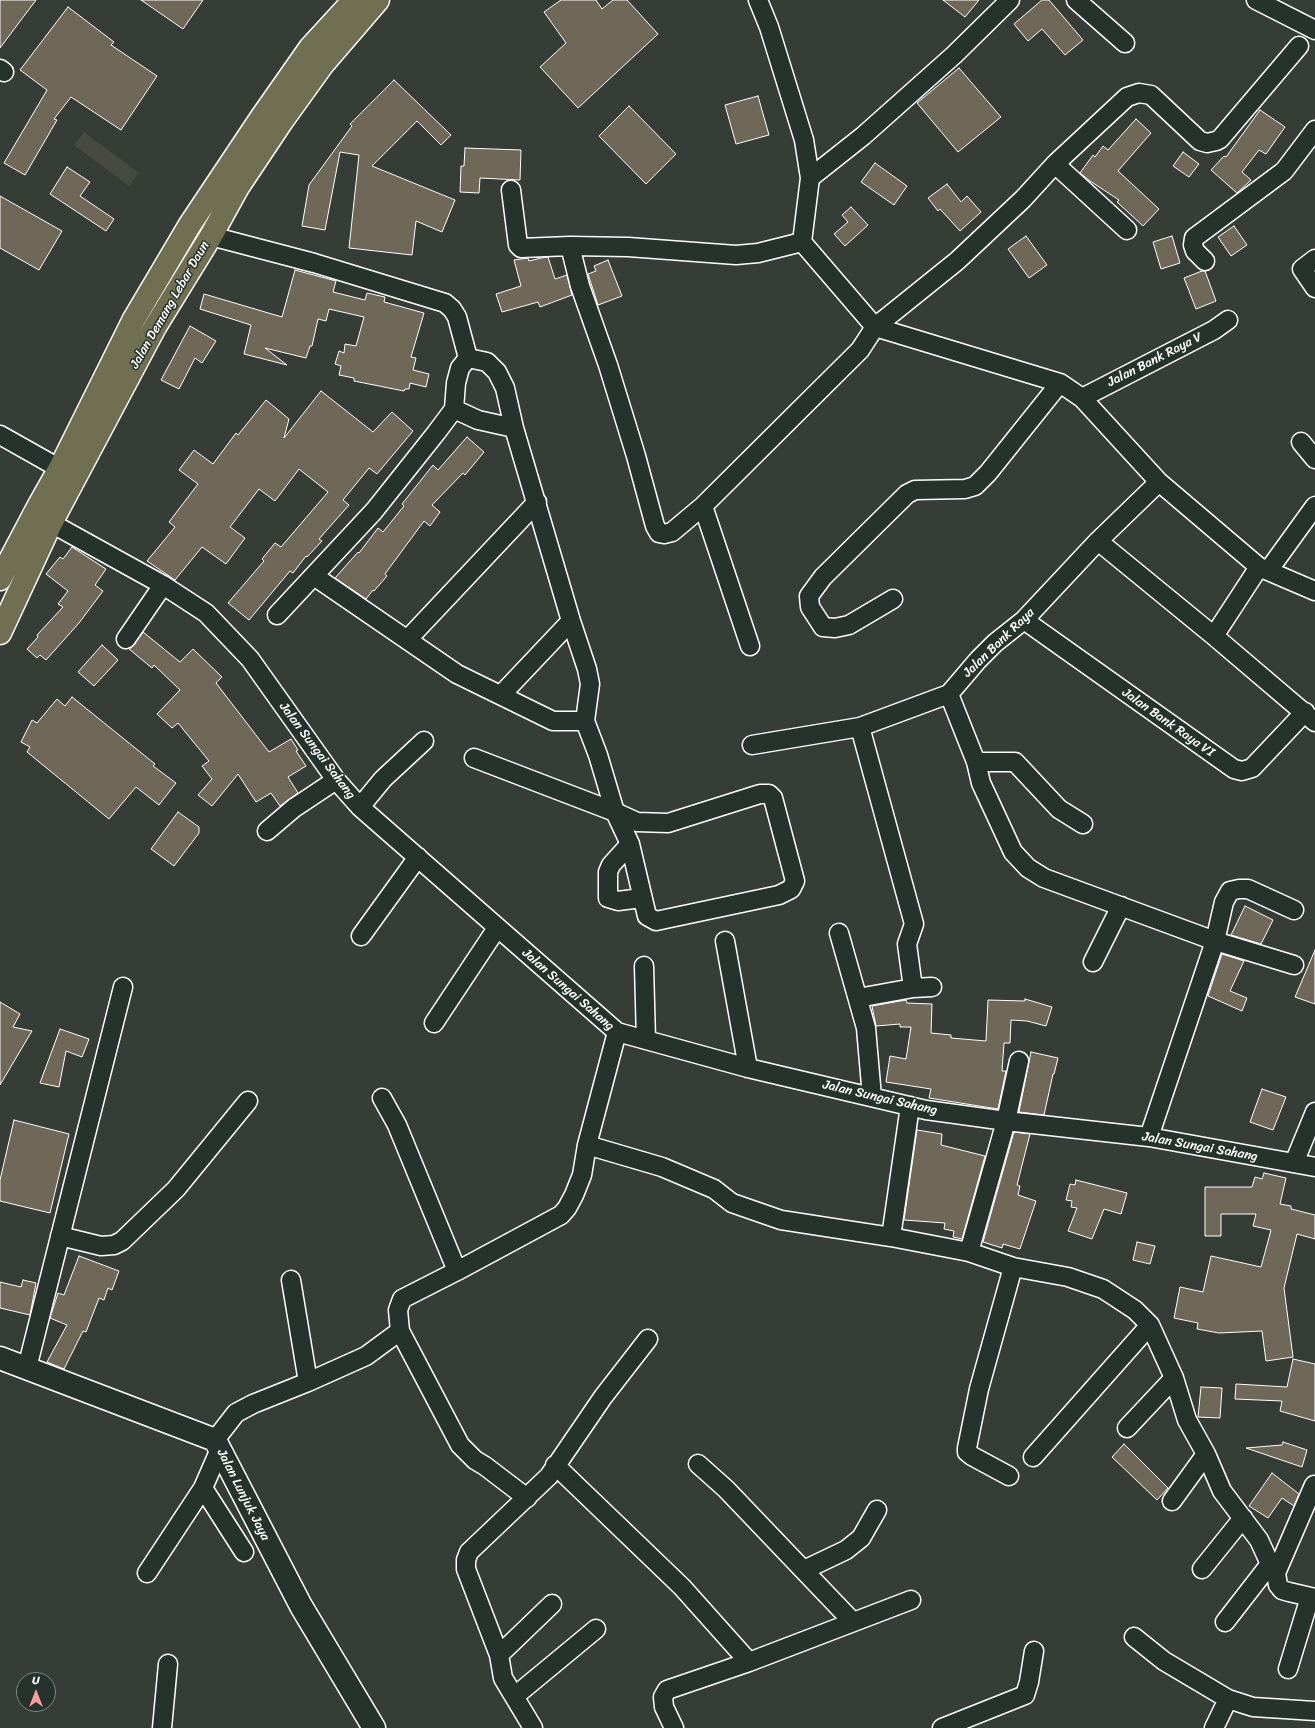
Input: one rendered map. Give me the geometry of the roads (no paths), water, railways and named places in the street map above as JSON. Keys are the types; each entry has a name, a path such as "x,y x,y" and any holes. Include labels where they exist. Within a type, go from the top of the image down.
{"highway":[{"name":"Jalan Demang Lebar Daun","path":"0,633 51,523 68,473 134,319 189,226 261,118 310,48 354,0"},
{"name":"Jalan Demang Lebar Daun","path":"0,579 38,507 68,473 211,236 238,186 323,64 378,0"}],"street":[{"path":"758,0 769,27 804,140 810,178 802,242 875,327 1060,383 1082,398 1159,482 1264,569 1315,591"},
{"path":"810,178 863,136 954,55 1010,0"},
{"path":"1076,0 1125,43"},
{"path":"1256,0 1315,30"},
{"path":"570,246 580,286 610,372 636,456 655,526 659,533 664,534 672,532 704,506 860,350 875,327 957,261 1023,199 1055,164 1122,100 1139,93 1151,95 1200,141 1216,141 1299,46"},
{"path":"1205,261 1195,251 1192,245 1194,238 1284,171 1315,130"},
{"path":"1055,164 1127,230"},
{"path":"512,190 518,245 521,248 570,246 628,247 736,255 758,253 802,242"},
{"path":"211,236 314,263 445,303 452,309 457,317 462,330 468,358"},
{"path":"1315,259 1302,269 1315,288"},
{"name":"Jalan Bank Raya V","path":"1082,398 1214,330 1228,320"},
{"path":"277,615 374,511 454,409 456,383 460,368 468,358"},
{"path":"468,358 487,362 497,372 505,388 514,428 571,621 587,669 590,684 584,721 598,755 615,812 630,844 641,898 647,916 656,921 778,895 790,889 795,881 773,798 769,794 760,794 668,823 637,822 615,812 474,758"},
{"path":"893,599 849,625 835,628 823,627 810,607 809,596 823,577 907,494 915,490 965,489 975,486 988,473 1060,383"},
{"path":"454,409 478,420 514,428"},
{"path":"0,435 68,473"},
{"path":"1301,442 1315,459"},
{"name":"Jalan Bank Raya","path":"752,745 860,727 949,694 978,660 995,643 1024,620 1098,541 1159,482"},
{"path":"407,640 537,502"},
{"path":"704,506 750,646"},
{"path":"1214,636 1264,569 1315,506"},
{"name":"Jalan Sungai Sahang","path":"51,523 162,585 206,613 250,659 336,780 360,807 617,1032 748,1068 926,1110 1006,1121 1149,1137 1315,1167"},
{"name":"Jalan Bank Raya VI","path":"1024,620 1234,769 1242,771 1252,768 1310,717 1098,541"},
{"path":"314,576 457,674 553,721 584,721"},
{"path":"126,639 162,585"},
{"path":"501,695 571,621"},
{"path":"949,694 976,762 981,783 1013,852 1028,868 1044,878 1215,941 1294,965"},
{"path":"860,727 914,924 907,944 913,988"},
{"path":"360,807 383,779 424,741"},
{"path":"976,762 1015,762 1059,810 1083,824"},
{"path":"267,831 294,808 336,780"},
{"path":"630,844 611,864 608,872 608,898 618,901 641,898"},
{"path":"361,936 418,857"},
{"path":"1149,1137 1215,941 1224,902 1230,892 1239,889 1248,890 1294,910"},
{"path":"1093,962 1121,906"},
{"path":"434,1023 497,928"},
{"path":"839,933 866,1028 872,1097"},
{"path":"725,941 748,1068"},
{"path":"644,966 646,1040"},
{"path":"858,998 932,986"},
{"path":"27,1368 123,987"},
{"path":"527,1498 475,1460 460,1445 400,1331 398,1310 402,1299 561,1215 571,1202 582,1175 587,1145 617,1032"},
{"path":"969,1252 1006,1121 1019,1061"},
{"path":"382,1098 397,1125 457,1271"},
{"path":"60,1236 101,1246 114,1245 122,1241 176,1189 248,1101"},
{"path":"891,1237 910,1106"},
{"path":"1294,1163 1315,1112"},
{"path":"587,1145 662,1167 714,1189 732,1203 780,1220 891,1237 969,1252 1013,1267 1068,1277 1103,1289 1135,1310 1150,1325 1174,1378 1187,1420 1206,1454 1222,1491 1259,1540 1273,1568 1278,1584 1282,1590 1313,1597 1288,1669"},
{"path":"1009,1476 972,1456 967,1452 967,1448 979,1389 1013,1267"},
{"path":"292,1280 308,1382"},
{"path":"1033,1456 1150,1325"},
{"path":"146,1573 203,1488 217,1444 236,1413 253,1404 308,1382 366,1356 400,1331"},
{"path":"533,1728 504,1678 499,1655 466,1569 466,1560 469,1552 549,1476 555,1465 603,1397 648,1339"},
{"name":"Jalan Lunjuk Jaya","path":"0,1358 217,1444 301,1606 374,1728"},
{"path":"1127,1428 1174,1378"},
{"path":"1172,1501 1206,1454"},
{"path":"698,1464 726,1489 853,1622"},
{"path":"555,1465 682,1587 749,1662"},
{"path":"1225,1622 1273,1568 1314,1485"},
{"path":"203,1488 244,1552"},
{"path":"804,1570 846,1550 861,1538 877,1510"},
{"path":"1202,1569 1243,1518"},
{"path":"674,1728 664,1707 663,1698 667,1690 749,1662 912,1600"},
{"path":"499,1655 552,1604"},
{"path":"515,1696 596,1629"},
{"path":"1134,1637 1164,1661 1228,1699 1253,1707 1315,1711"},
{"path":"942,1728 1025,1696 1034,1651"},
{"path":"162,1728 168,1664"},
{"path":"1214,1728 1228,1699"}]}
